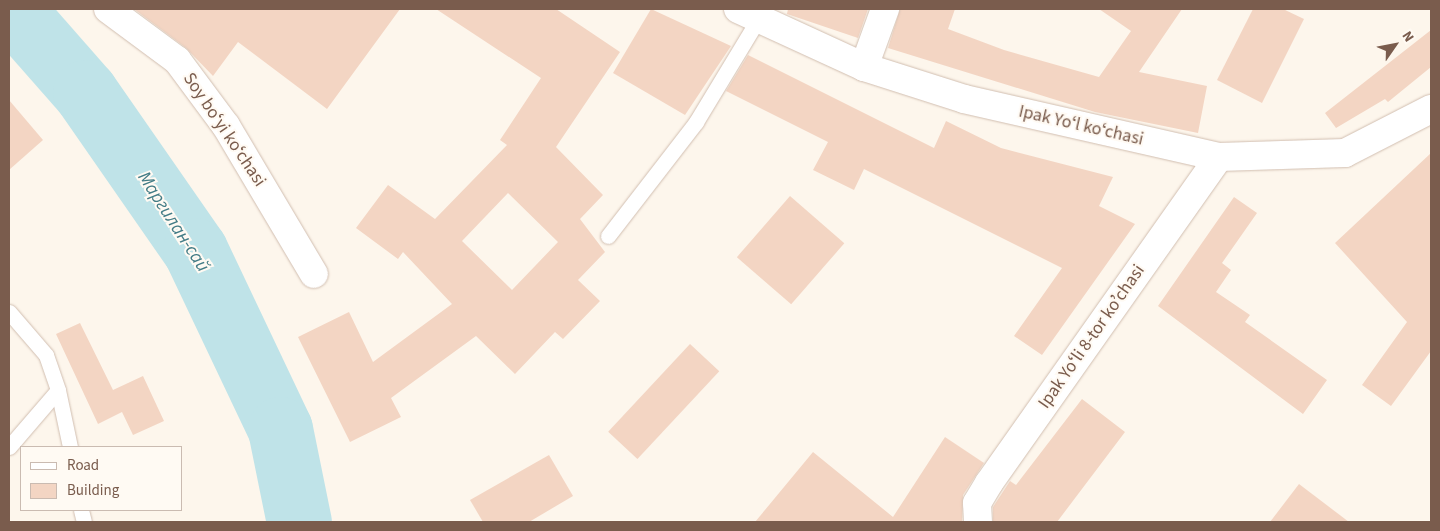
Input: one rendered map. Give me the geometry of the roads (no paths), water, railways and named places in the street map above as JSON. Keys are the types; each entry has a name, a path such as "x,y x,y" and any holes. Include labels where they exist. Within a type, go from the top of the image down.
{"street":[{"name":"Soy boʻyi koʻchasi","path":"108,9 177,60 226,126 314,274"},
{"path":"864,67 885,9"},
{"name":"Ipak Yoʻl koʻchasi","path":"749,14 864,67 964,100 1220,157 1345,153 1431,109"},
{"name":"Ipak Yoʻli 8-tor koʼchasi","path":"978,522 977,504 989,483 1220,157"}],"lane":[{"path":"608,236 696,122 749,14"},
{"path":"9,312 46,356 58,390 70,446"},
{"path":"9,447 58,390"}],"waterway":[{"name":"Маргилан-сай","path":"12,9 85,92 195,250 280,429 299,522"}]}
